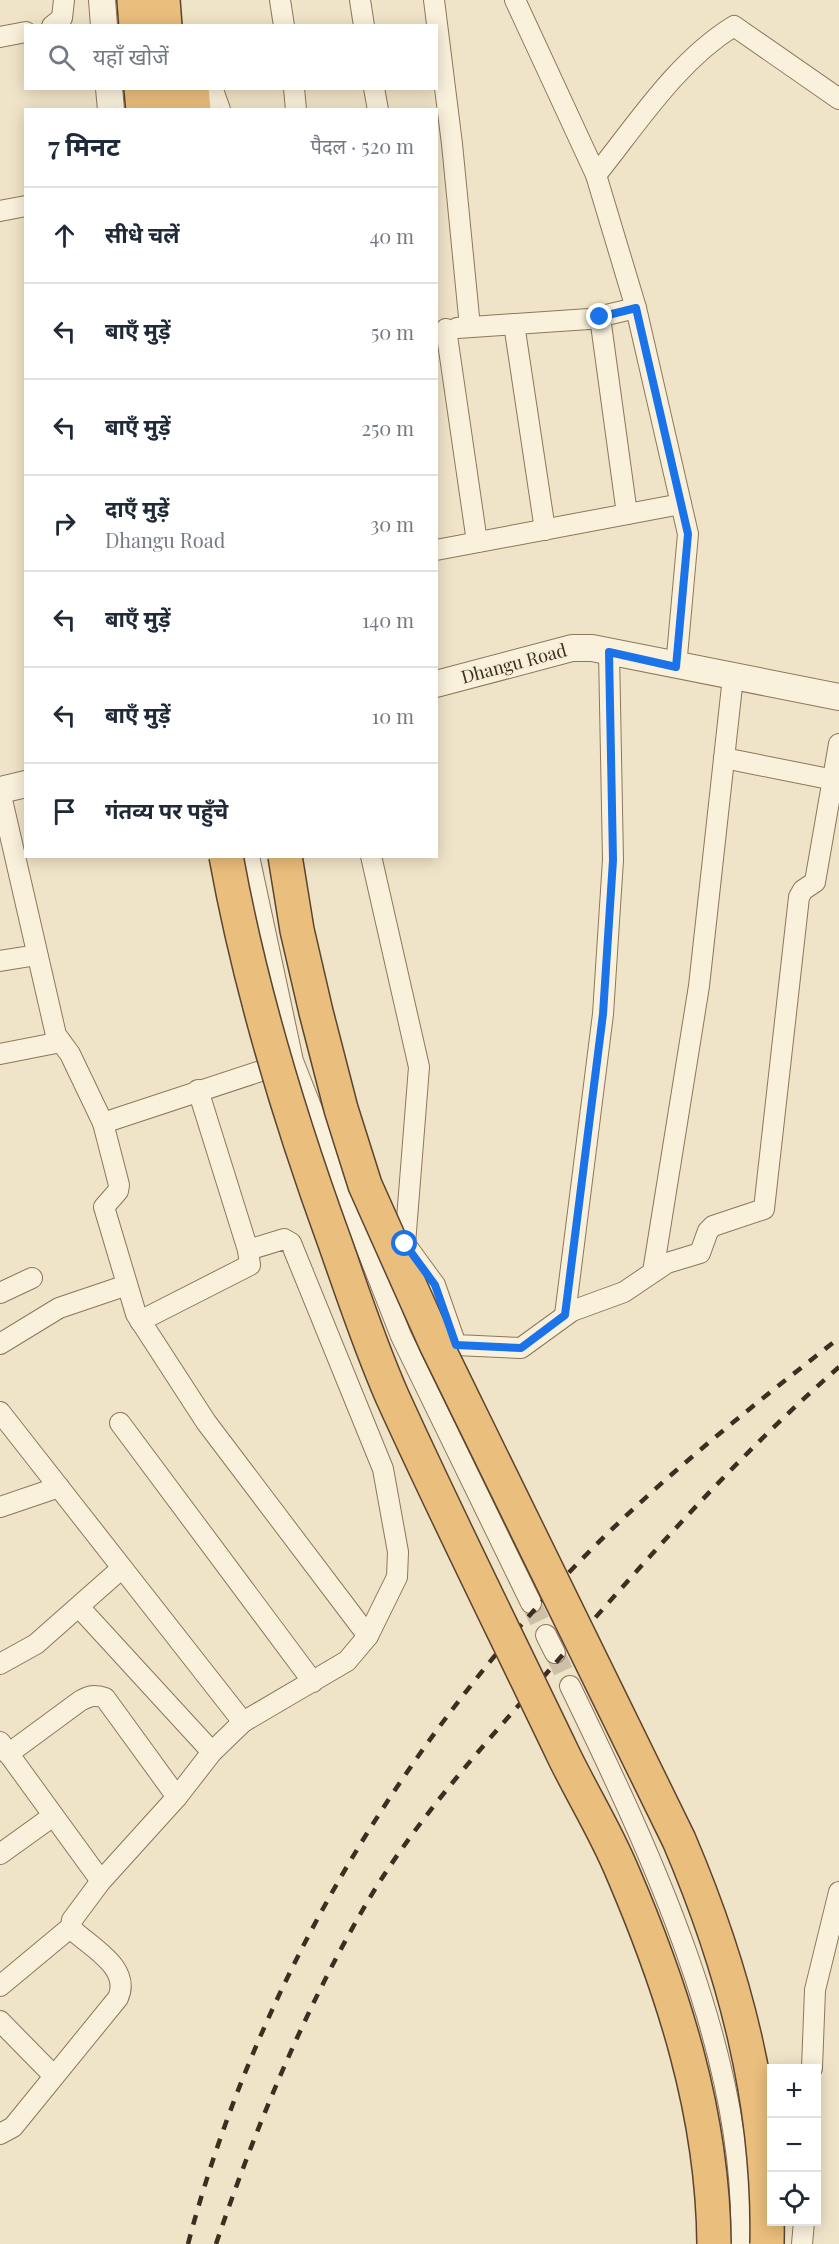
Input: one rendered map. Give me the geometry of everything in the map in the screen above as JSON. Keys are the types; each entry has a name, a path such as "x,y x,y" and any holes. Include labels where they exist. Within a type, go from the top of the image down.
{"highway":[{"path":"134,0 136,24"},
{"path":"163,0 165,24"},
{"path":"186,0 188,24"},
{"path":"141,90 143,108"},
{"path":"169,90 170,108"},
{"path":"192,90 194,108"},
{"path":"226,858 238,920 284,1093 320,1201 387,1382 564,1756 621,1868 681,2027 698,2094 709,2161 714,2244"},
{"path":"285,858 297,930 316,1012 341,1109 365,1185 436,1344 679,1840 708,1910 747,2039 765,2172 767,2244"}],"street":[{"path":"54,24 62,18 64,0"},
{"path":"102,0 104,24"},
{"path":"280,0 284,24"},
{"path":"360,0 364,24"},
{"path":"435,0 436,24"},
{"path":"515,0 596,175 636,308 688,534 676,667"},
{"path":"596,175 675,78 699,53 734,26 839,99"},
{"path":"0,37 24,32"},
{"path":"438,48 470,327"},
{"path":"109,90 111,108"},
{"path":"210,90 216,108"},
{"path":"294,90 296,108"},
{"path":"374,90 378,108"},
{"path":"0,211 24,206"},
{"path":"477,542 441,329 600,317 636,308"},
{"path":"600,317 627,514"},
{"path":"514,324 545,530"},
{"path":"438,550 681,504"},
{"name":"Dhangu Road","path":"438,683 572,648 592,648 676,667 839,697"},
{"path":"565,1315 603,1014 613,860 609,652"},
{"path":"654,1272 699,986 733,677"},
{"path":"371,858 419,1067 405,1244 435,1285 456,1345 521,1348 565,1315 624,1292 667,1263 700,1253 708,1231 719,1223 758,1212 765,1206 799,897 803,890 815,882 839,744"},
{"path":"724,758 834,780"},
{"path":"24,784 0,790 56,1035 70,1054 103,1123 120,1188 104,1207 127,1286 140,1321 206,1422 368,1636"},
{"path":"249,858 293,1061 401,1336 531,1602"},
{"path":"0,961 37,955"},
{"path":"0,1054 61,1042"},
{"path":"103,1123 198,1090 293,1061"},
{"path":"140,1321 250,1264 248,1250 198,1090"},
{"path":"0,1986 71,1927 72,1920 101,1881 177,1797 212,1752 243,1722 347,1662 368,1636 397,1577 398,1552 383,1469 291,1243 284,1239 248,1250"},
{"path":"0,1293 32,1278"},
{"path":"0,1344 59,1308 127,1286"},
{"path":"2,1417 243,1722"},
{"path":"120,1423 313,1682"},
{"path":"0,1507 59,1487"},
{"path":"0,1664 36,1644 123,1568"},
{"path":"79,1607 212,1752"},
{"path":"546,1635 555,1653"},
{"path":"570,1686 636,1822 691,1967 717,2057 738,2151 741,2244"},
{"path":"101,1881 4,1748 87,1697 100,1696 105,1698 177,1797"},
{"path":"0,1854 53,1816"},
{"path":"812,2064 815,1990 839,1892"},
{"path":"0,2134 13,2127 53,2075 118,1998 122,1990 122,1983 113,1965 71,1927"},
{"path":"0,2021 53,2075"},
{"path":"802,2244 804,2226"}],"tunnel":[{"path":"531,1603 546,1635"},
{"path":"555,1653 570,1686"}],"railway":[{"path":"188,2244 218,2145 255,2048 300,1953 350,1861 407,1772 469,1688 536,1608 608,1533 750,1408 839,1338"},
{"path":"216,2244 265,2111 303,2024 369,1899 410,1837 479,1751 655,1550 726,1474 839,1367"}],"route":[{"path":"405,1244 435,1285 456,1345 521,1348 565,1315 603,1014 613,860 608,713 609,652 676,667 688,534 636,308 600,317"}]}
